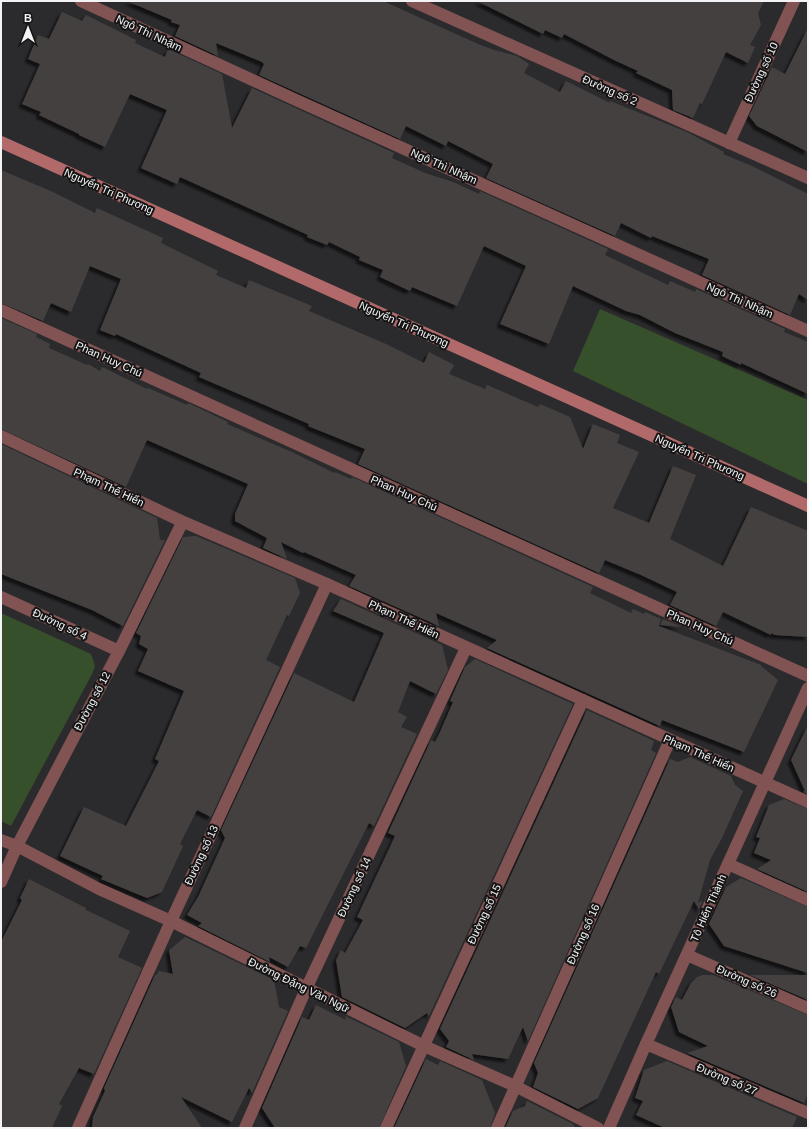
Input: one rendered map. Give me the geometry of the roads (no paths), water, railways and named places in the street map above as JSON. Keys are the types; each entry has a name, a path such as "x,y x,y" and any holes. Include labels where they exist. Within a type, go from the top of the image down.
{"street":[{"name":"Ngô Thì Nhậm","path":"81,1 296,100 808,331"},
{"name":"Đường số 2","path":"412,1 808,178"},
{"name":"Đường số 10","path":"729,143 794,1"},
{"name":"Nguyển Tri Phương","path":"1,142 808,506"},
{"name":"Phan Huy Chú","path":"1,310 808,676"},
{"name":"Phạm Thế Hiển","path":"1,436 179,520 327,584 808,802"},
{"name":"Đường số 12","path":"1,882 17,846 119,651 181,525 179,520"},
{"name":"Đường số 13","path":"78,1128 171,921 327,584"},
{"name":"Đường số 4","path":"1,597 119,651"},
{"name":"Đường số 14","path":"245,1128 306,989 466,648"},
{"name":"Tô Hiến Thành","path":"609,1128 808,688"},
{"name":"Đường số 15","path":"386,1128 583,700"},
{"name":"Đường số 16","path":"497,1128 670,740"},
{"name":"Đường Đặng Văn Ngữ","path":"1,840 17,846 99,888 171,921 424,1046 515,1086 598,1128"},
{"path":"728,864 808,900"},
{"name":"Đường số 26","path":"687,955 808,1008"},
{"name":"Đường số 27","path":"646,1044 808,1113"}]}
